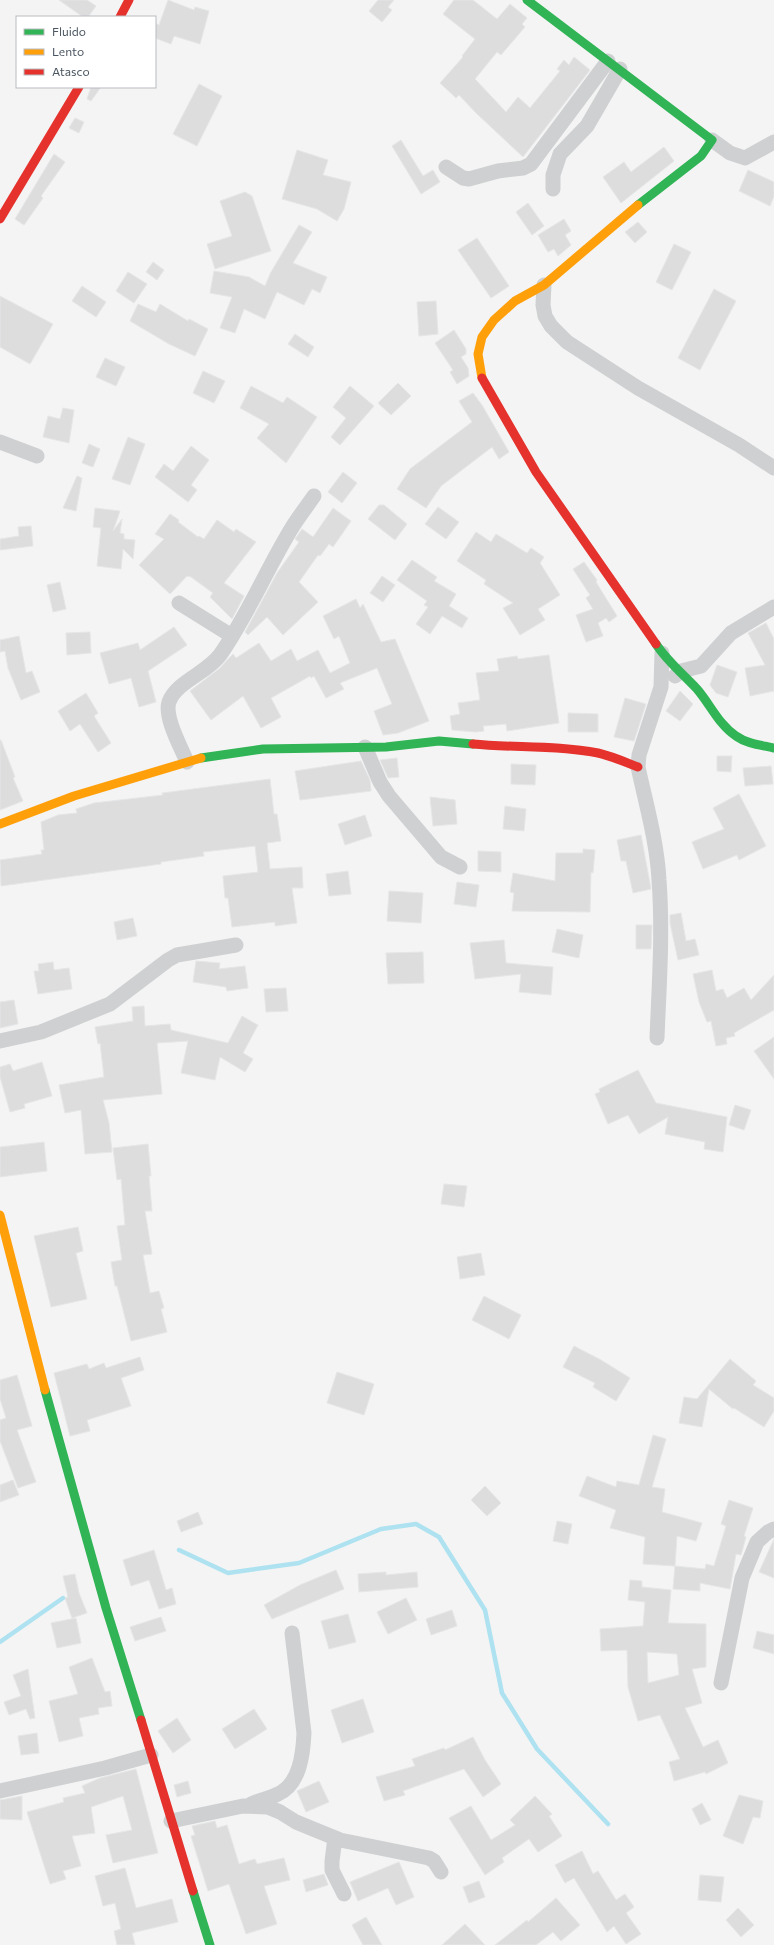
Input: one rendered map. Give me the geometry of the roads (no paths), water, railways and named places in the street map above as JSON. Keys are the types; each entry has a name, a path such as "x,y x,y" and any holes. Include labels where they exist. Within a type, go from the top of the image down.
{"street":[{"path":"121,16 129,0"},
{"path":"527,0 694,124 730,153 746,158 774,142"},
{"path":"446,166 463,178 469,179 523,168 531,164 614,65"},
{"path":"553,189 553,175 560,154 587,126 614,65"},
{"path":"0,219 78,88"},
{"path":"712,140 701,156 648,196 544,285 510,306 494,320 482,337 478,354 482,378 500,412 547,489 662,653 681,671 705,698 726,727 736,736 750,743 774,748"},
{"path":"544,285 543,305 545,316 551,326 567,342 638,388 739,446 774,468"},
{"path":"0,442 37,456"},
{"path":"187,762 170,720 168,712 169,700 177,689 209,667 218,657 232,636 293,525 314,496"},
{"path":"179,604 232,636"},
{"path":"661,687 681,671 701,666 731,633 774,607"},
{"path":"656,1038 662,925 659,879 655,848 638,767 639,755 661,687 662,653"},
{"path":"0,824 81,794 187,762 263,749 386,747 439,741 499,747 521,746 598,753 638,767"},
{"path":"365,747 380,782 389,796 441,857 460,867"},
{"path":"0,1041 41,1032 110,1004 168,960 177,956 236,945"},
{"path":"1,1223 54,1424 101,1593 210,1945"},
{"path":"721,1683 742,1578 757,1542 768,1532 774,1529"},
{"path":"171,1821 243,1806 280,1794 293,1782 297,1774 304,1733 292,1633"},
{"path":"0,1790 105,1768 151,1755"},
{"path":"243,1806 268,1807 296,1822 335,1838 352,1843 424,1856 434,1861 441,1872"},
{"path":"335,1838 332,1870 344,1894"}],"waterway":[{"path":"179,1550 228,1573 299,1563 381,1529 416,1524 439,1537 485,1610 502,1693 537,1749 608,1824"},
{"path":"0,1642 63,1598"}]}
